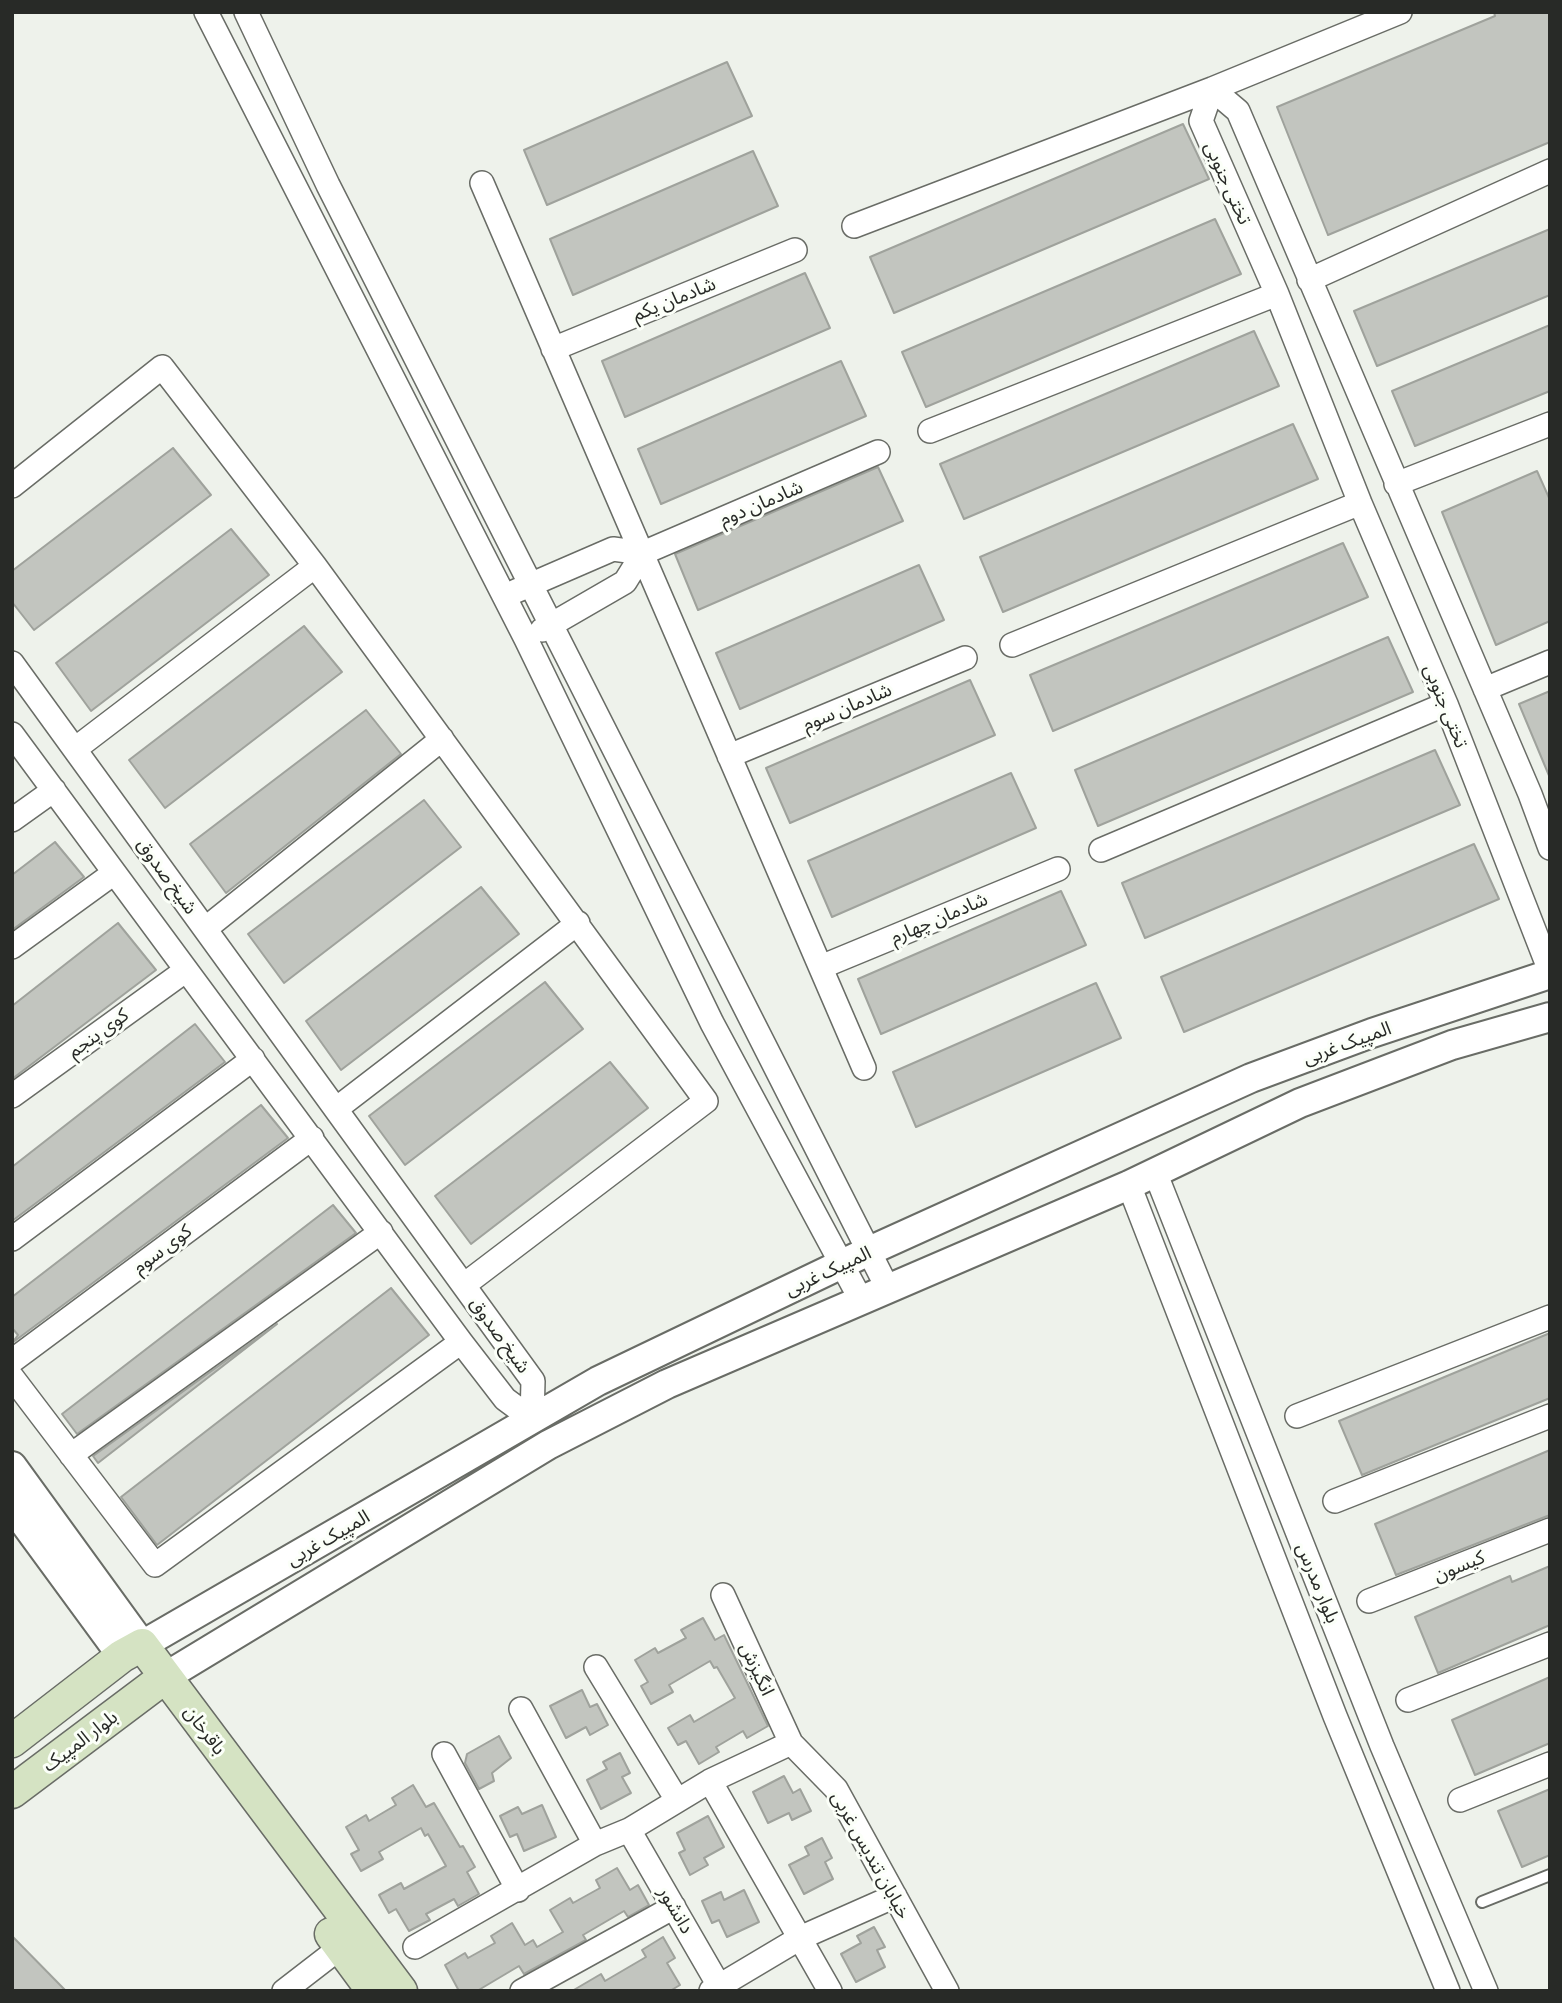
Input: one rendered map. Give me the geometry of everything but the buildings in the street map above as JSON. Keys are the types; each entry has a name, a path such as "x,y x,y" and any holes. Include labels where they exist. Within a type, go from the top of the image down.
{"main road":[{"name":"باقرخان","path":"132,1651 401,1991"},
{"path":"12,1741 132,1651"},
{"name":"باقرخان","path":"157,1683 373,1991"},
{"name":"بلوار المپیک","path":"12,1792 157,1683"}],"street":[{"path":"206,12 526,639 712,1023 861,1300"},
{"path":"246,12 328,185 888,1289"},
{"path":"855,226 1212,89 1400,12"},
{"name":"تختی جنوبی","path":"1550,848 1485,689 1238,111 1212,89 1201,121 1277,295 1360,503 1446,704 1550,973"},
{"path":"1309,280 1550,172"},
{"path":"482,183 864,1068"},
{"name":"شادمان یکم","path":"553,349 795,250"},
{"path":"930,431 1277,295"},
{"path":"12,486 162,366 315,566 706,1101 464,1285"},
{"path":"1396,484 1550,424"},
{"name":"شادمان دوم","path":"643,553 878,452"},
{"path":"1012,645 1360,503"},
{"path":"504,596 613,549 643,553"},
{"path":"526,639 625,582 643,553"},
{"path":"75,749 315,566"},
{"name":"شادمان سوم","path":"730,756 965,658"},
{"path":"1485,689 1550,662"},
{"name":"شیخ صدوق","path":"12,663 533,1381 532,1419"},
{"path":"1101,850 1446,704"},
{"name":"شیخ صدوق","path":"12,733 461,1342 505,1399 532,1419"},
{"path":"205,929 442,739"},
{"path":"12,820 54,790"},
{"name":"شادمان چهارم","path":"821,967 1058,869"},
{"path":"12,947 114,873"},
{"path":"336,1109 578,923"},
{"name":"کوی پنجم","path":"12,1096 185,971"},
{"name":"المپیک غربی","path":"132,1651 598,1381 869,1251 1110,1145 1251,1078 1372,1033 1550,973"},
{"name":"المپیک غربی","path":"157,1683 548,1445 667,1384 1129,1185 1300,1103 1452,1045 1550,1017"},
{"path":"12,1239 253,1059"},
{"path":"1138,1132 1155,1172"},
{"name":"کوی سوم","path":"12,1360 312,1138"},
{"path":"1110,1145 1129,1185"},
{"name":"بلوار مدرس","path":"1155,1172 1382,1746 1486,1991"},
{"name":"بلوار مدرس","path":"1129,1185 1335,1716 1448,1991"},
{"path":"71,1455 381,1232"},
{"path":"1297,1416 1550,1317"},
{"path":"12,1377 155,1565 461,1342"},
{"path":"1335,1501 1550,1416"},
{"path":"532,1419 548,1445"},
{"name":"باقرخان","path":"12,1466 132,1651"},
{"name":"باقرخان","path":"12,1506 132,1651"},
{"name":"کیسون","path":"1369,1601 1550,1530"},
{"name":"انگیزش","path":"723,1595 791,1742"},
{"path":"1408,1700 1550,1644"},
{"path":"596,1667 677,1800"},
{"path":"520,1709 595,1844"},
{"path":"415,1947 595,1844 629,1830 709,1781 791,1742"},
{"name":"خیابان تندیس غربی","path":"791,1742 836,1789 947,1991"},
{"path":"444,1754 518,1890"},
{"path":"1460,1800 1550,1764"},
{"path":"709,1781 830,1991"},
{"name":"دانشور","path":"629,1830 717,1989"},
{"path":"717,1989 800,1938 895,1896"},
{"path":"522,1991 674,1907"},
{"path":"284,1991 341,1947"}],"lane":[{"path":"1482,1902 1550,1875"}]}
